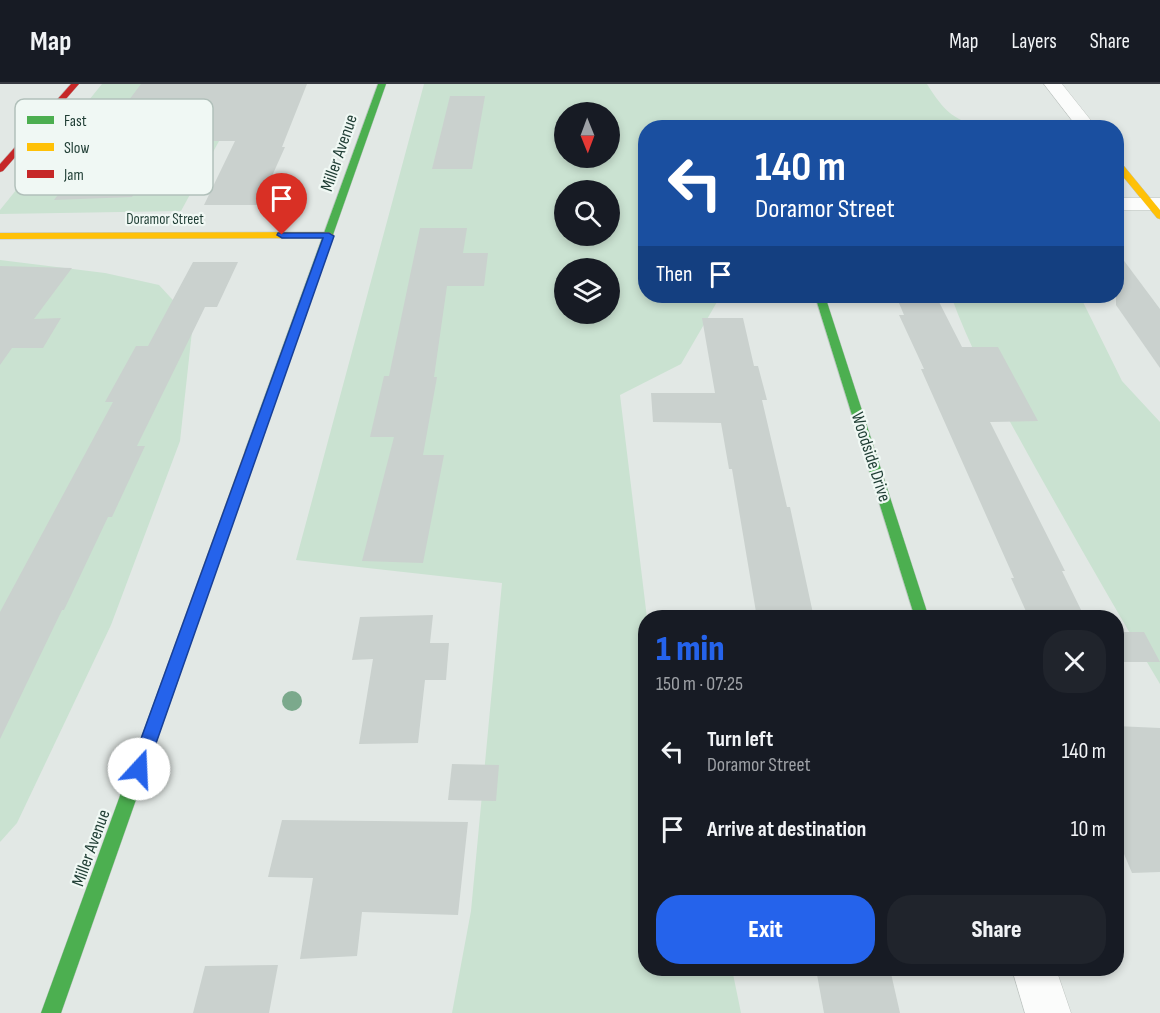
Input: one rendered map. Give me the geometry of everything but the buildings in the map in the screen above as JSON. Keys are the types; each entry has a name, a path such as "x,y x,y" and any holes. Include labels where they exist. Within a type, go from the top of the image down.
{"street":[{"path":"62,99 75,84"},
{"name":"Miller Avenue","path":"51,1013 382,84"},
{"path":"1053,84 1082,120"},
{"path":"0,170 15,153"},
{"path":"1124,171 1157,208"},
{"path":"1124,205 1157,208"},
{"name":"Doramor Street","path":"0,236 329,236"},
{"name":"Woodside Drive","path":"822,303 919,610"},
{"path":"1036,976 1048,1013"}],"green space":[{"path":"102,84 250,84 213,152 213,99 90,99"},
{"path":"424,84 927,84 939,102 962,120 638,120 638,303 716,303 681,364 620,395 646,610 638,610 638,976 733,976 741,1013 452,1013 471,911 502,583 296,560"},
{"path":"15,191 15,195 190,195 181,211 0,214 0,210"},
{"path":"0,260 105,273 159,285 193,322 180,441 111,625 17,823 0,842"},
{"path":"954,303 1083,303 1122,381 1160,422 1160,684 1124,622 1124,610 1117,610 1012,425 979,362"}],"traffic: fast":[{"path":"251,451 382,84"},
{"path":"822,303 919,610"},
{"path":"51,1013 169,683"}],"traffic: slow":[{"path":"1124,172 1160,216"},
{"path":"0,236 329,235"},
{"path":"169,683 251,451"}],"traffic: jam":[{"path":"62,99 75,84"},
{"path":"0,169 15,152"}],"route":[{"path":"139,769 329,236 282,235"}]}
